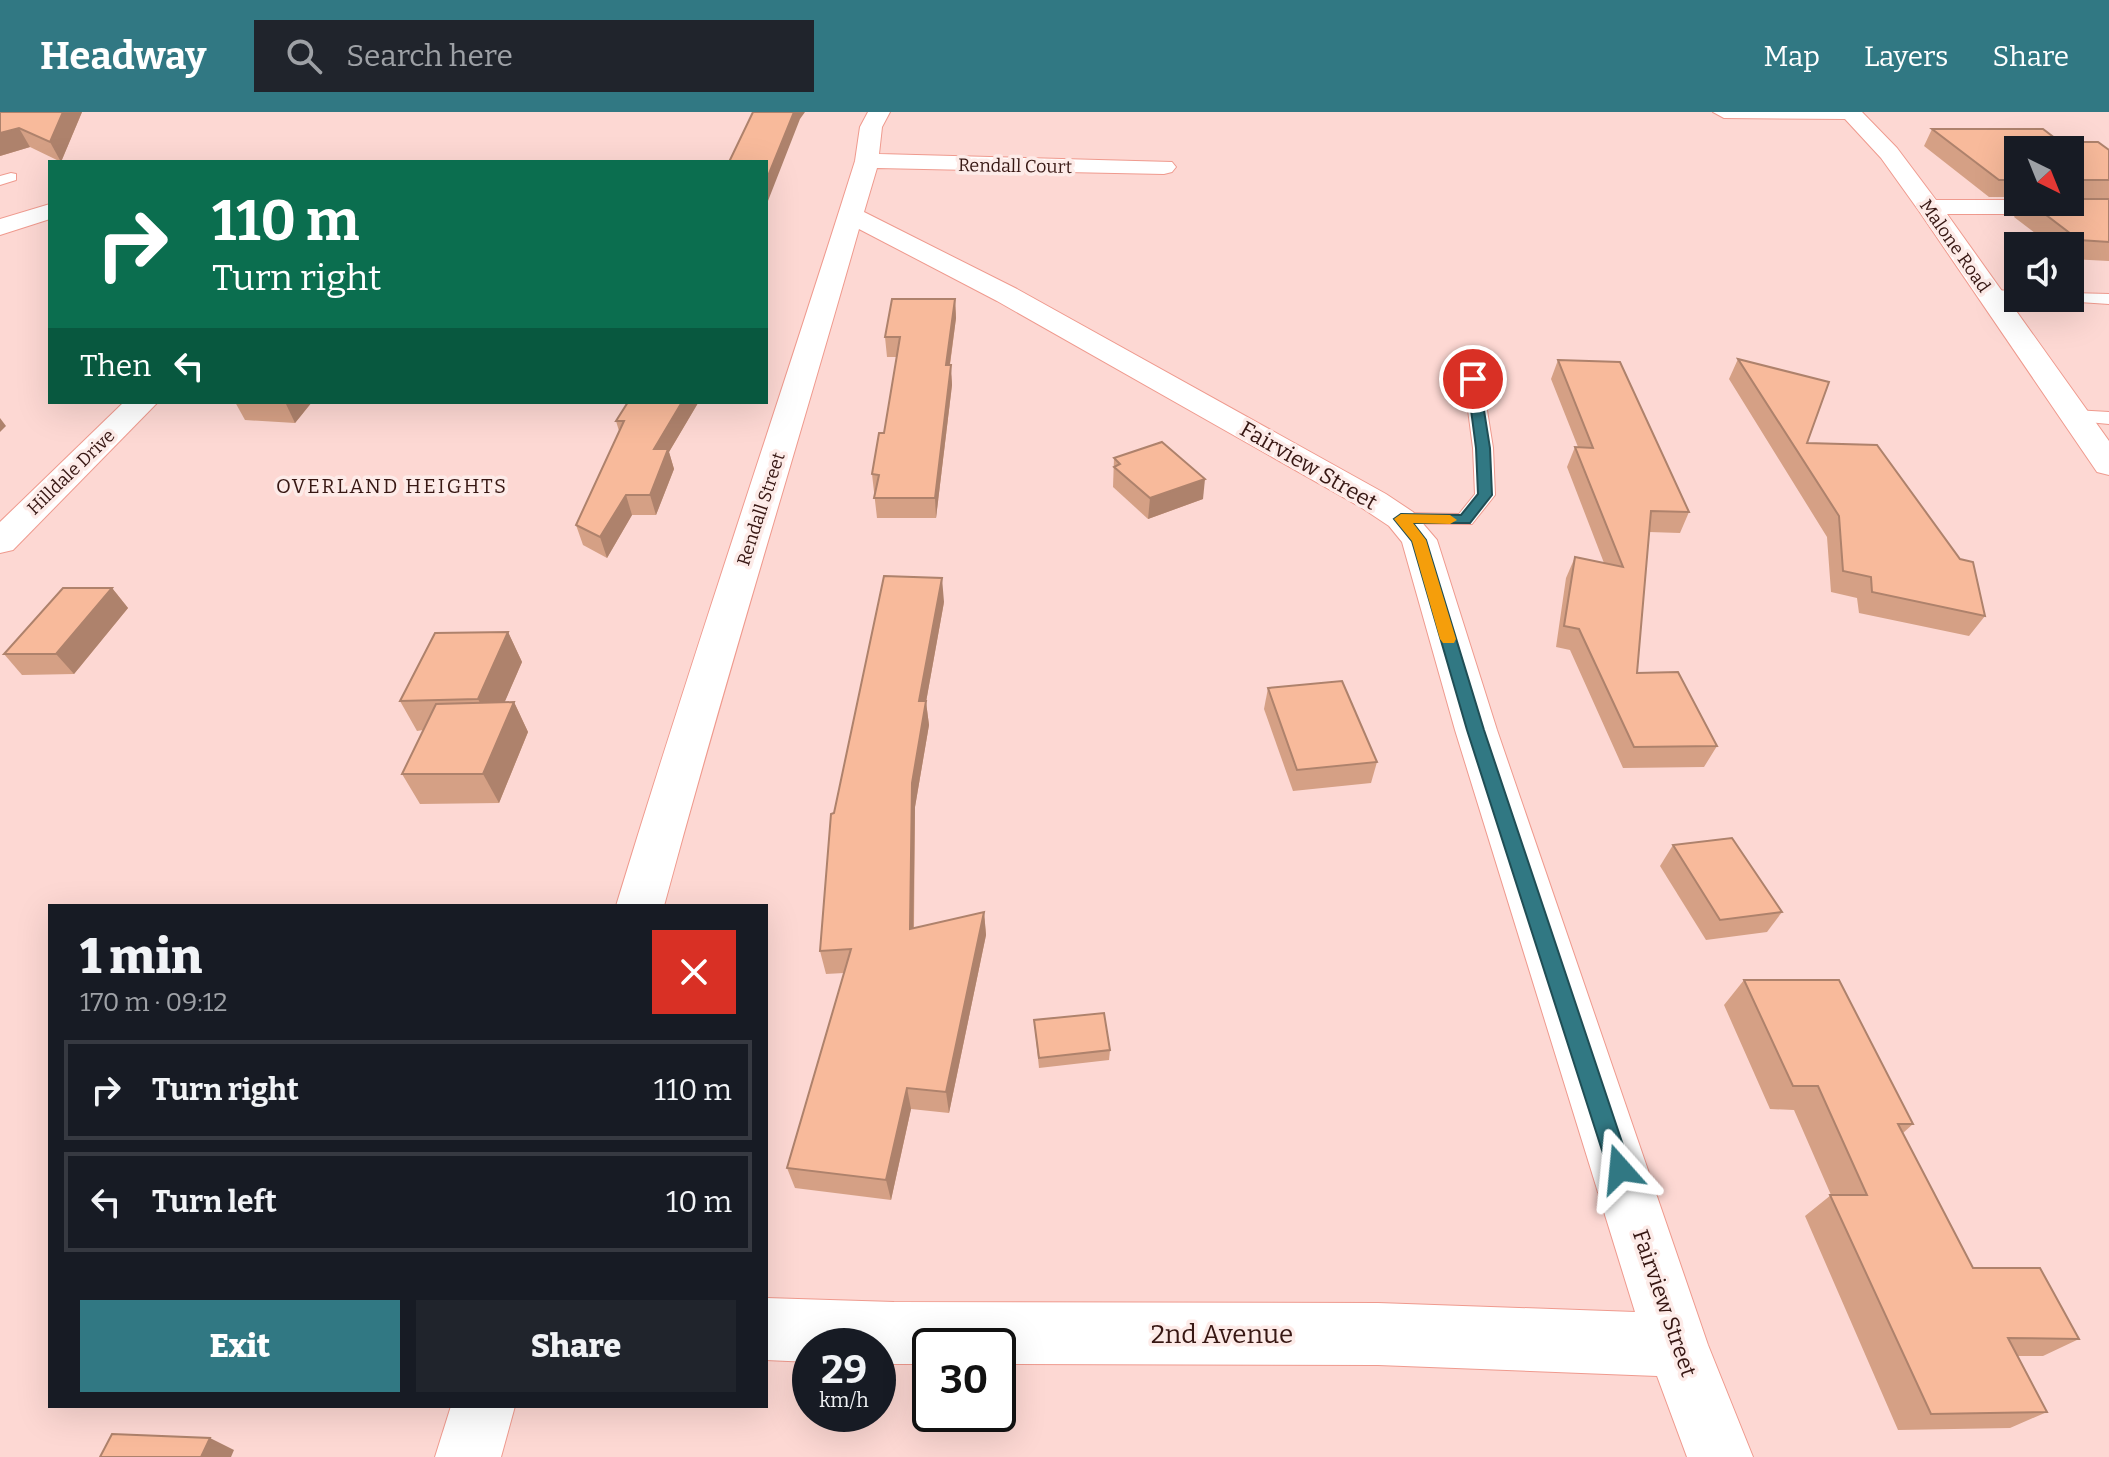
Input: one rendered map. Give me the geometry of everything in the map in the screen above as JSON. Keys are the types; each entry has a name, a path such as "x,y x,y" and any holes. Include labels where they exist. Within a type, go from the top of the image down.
{"street":[{"name":"Rendall Street","path":"641,904 703,686 771,481 867,161 871,127 879,112"},
{"path":"1724,112 1850,112"},
{"name":"Malone Road","path":"1850,112 1889,153 1929,207 2109,465"},
{"name":"Rendall Court","path":"867,161 1164,167"},
{"path":"1929,207 2109,207"},
{"path":"0,227 48,212"},
{"name":"Fairview Street","path":"850,214 1007,295 1401,519 1419,540 1480,745 1677,1345 1720,1457"},
{"name":"Hilldale Drive","path":"0,542 140,404"},
{"name":"2nd Avenue","path":"768,1329 894,1333 1378,1334 1677,1345"},
{"path":"468,1457 482,1408"}],"lane":[{"path":"1989,295 2004,296"},
{"path":"2084,298 2109,299"},
{"path":"1401,519 1465,520 1485,495 1483,448 1473,379"},
{"path":"2074,416 2109,418"}],"building":[{"path":"0,112 63,112 50,142 19,128 0,133"},
{"path":"753,112 794,112 768,176 768,160 730,160"},
{"path":"1932,129 2043,129 2052,136 2004,136 2004,180 1999,180"},
{"path":"2084,142 2098,142 2109,150 2109,180 2084,180"},
{"path":"2084,199 2109,199 2109,242 2084,240 2084,232 2068,232 2047,216 2084,216"},
{"path":"892,299 955,299 946,365 951,365 935,498 874,498 879,475 872,474 879,433 884,433 900,337 885,337"},
{"path":"1738,359 1829,382 1807,443 1877,445 1960,559 1973,562 1985,616 1872,592 1871,577 1843,571 1839,516"},
{"path":"1558,360 1620,362 1689,512 1651,511 1637,673 1678,672 1717,746 1634,747 1579,629 1564,626 1575,557 1623,567 1575,447 1593,448"},
{"path":"627,404 681,404 654,449 668,449 650,495 626,495 600,537 576,525 624,421 616,421"},
{"path":"1162,442 1205,479 1150,498 1114,467 1120,464 1114,458"},
{"path":"884,576 942,578 919,701 926,701 912,783 910,929 984,912 946,1092 907,1088 886,1180 787,1168 851,949 820,951 831,814 834,813"},
{"path":"63,588 112,588 56,654 4,654"},
{"path":"508,632 478,699 400,701 435,633"},
{"path":"1342,681 1377,762 1297,770 1268,688"},
{"path":"514,702 483,774 402,774 436,704"},
{"path":"1732,838 1782,912 1720,920 1673,845"},
{"path":"1744,980 1839,980 1913,1124 1898,1124 1973,1268 2040,1268 2079,1339 2008,1338 2047,1412 1931,1414 1830,1195 1867,1195 1818,1086 1793,1086"},
{"path":"1104,1013 1110,1050 1039,1058 1034,1020"},
{"path":"112,1434 210,1438 201,1457 100,1457"}],"slow traffic":[{"path":"1448,639 1419,540 1401,519 1450,520"}],"district":[{"name":"OVERLAND HEIGHTS","path":"392,486"}],"route":[{"path":"1473,379 1483,448 1485,495 1465,520 1401,519 1419,540 1476,730 1620,1169"}]}
